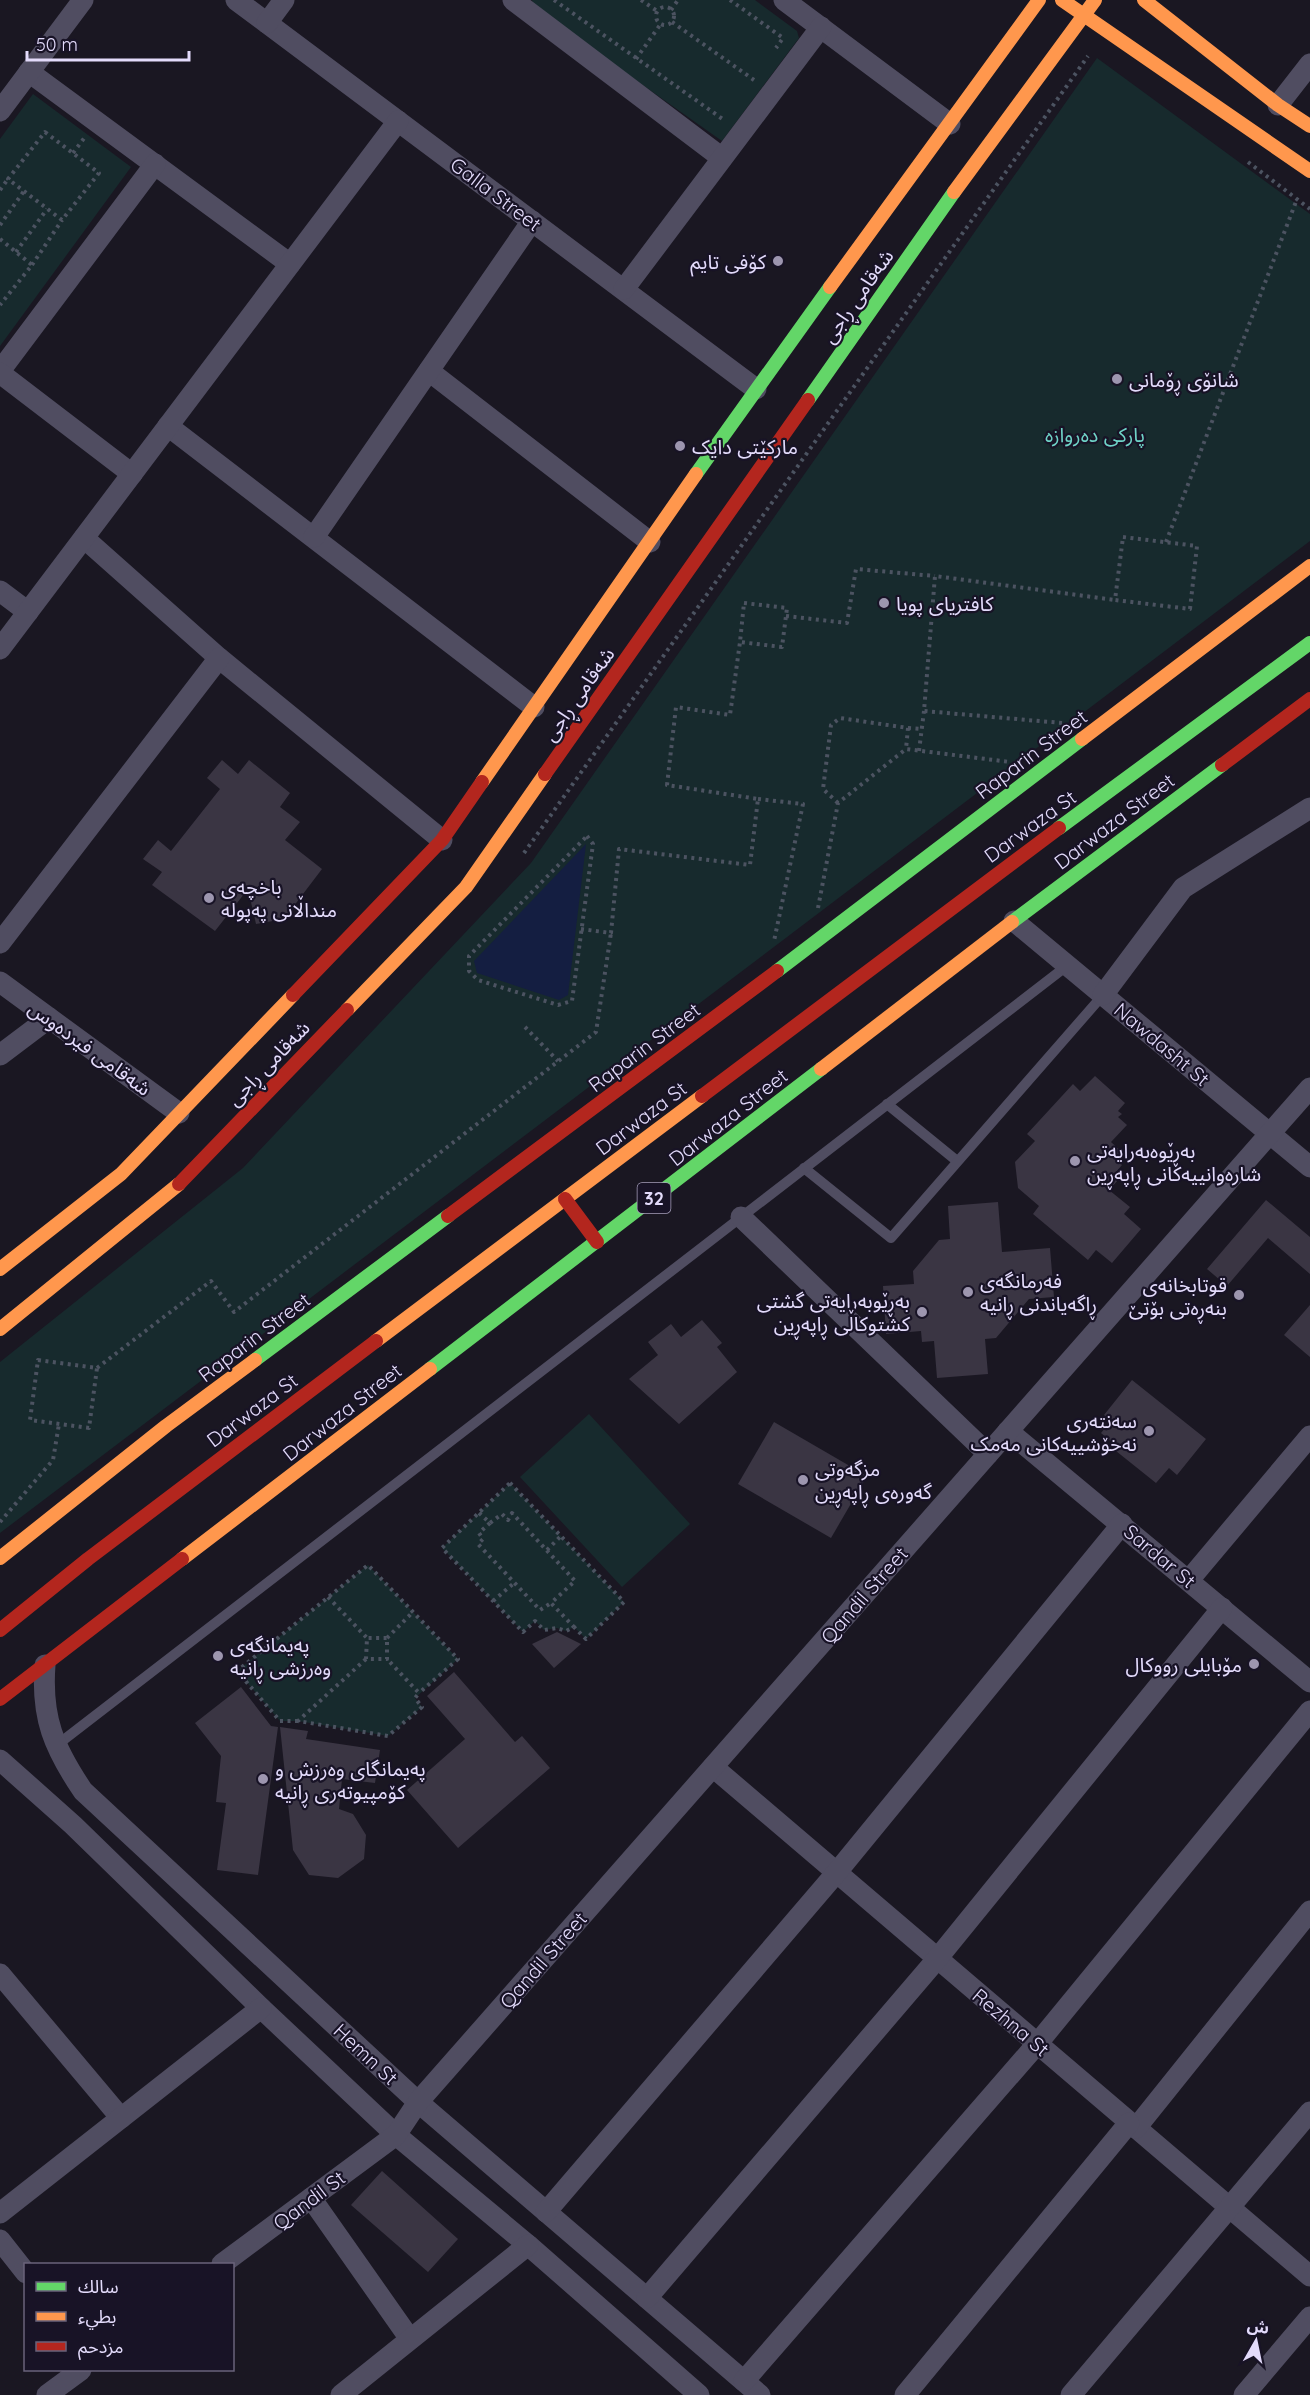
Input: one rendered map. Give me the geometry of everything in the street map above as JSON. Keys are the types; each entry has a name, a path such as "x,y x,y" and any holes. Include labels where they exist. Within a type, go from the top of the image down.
{"main road":[{"name":"شەقامی ڕاجی","path":"0,1269 121,1174 442,840 756,389 1039,0"},
{"path":"1062,0 1310,171"},
{"name":"شەقامی ڕاجی","path":"0,1329 167,1196 466,887 1008,115 1095,0"},
{"path":"1144,0 1278,105 1310,126"},
{"name":"Raparin Street","path":"0,1558 166,1426 733,1005 1310,566"},
{"name":"Darwaza St","path":"0,1630 126,1531 565,1199 977,889 1310,643"},
{"name":"Darwaza Street","path":"0,1699 1014,921 1310,699"},
{"path":"134,1160 167,1196"},
{"path":"565,1199 597,1242"},
{"path":"0,1609 26,1610"}],"street":[{"path":"0,111 82,0"},
{"name":"Galla Street","path":"236,0 756,389"},
{"path":"267,23 284,0"},
{"path":"513,0 722,158"},
{"path":"784,0 950,124"},
{"path":"624,289 821,27"},
{"path":"1278,105 1310,64"},
{"path":"29,72 290,264"},
{"path":"0,649 398,121"},
{"path":"132,474 0,372 154,164"},
{"path":"314,537 532,221"},
{"path":"429,371 650,542"},
{"path":"168,426 534,707"},
{"path":"84,538 219,658 442,840"},
{"path":"0,591 28,612"},
{"path":"0,943 219,658"},
{"path":"1103,995 1183,888 1310,808"},
{"name":"Nawdasht St","path":"1014,921 1310,1167"},
{"name":"شەقامی فیردەوس","path":"0,982 179,1113"},
{"path":"0,1055 49,1018"},
{"name":"Qandil Street","path":"396,2135 418,2102 1310,1088"},
{"path":"741,1217 988,1454"},
{"name":"Sardar St","path":"1008,1431 1310,1682"},
{"path":"1189,1580 1310,1436"},
{"path":"546,2212 837,1872 1122,1524"},
{"path":"647,2298 937,1959 1222,1608"},
{"name":"Hemn St","path":"45,1665 42,1695 44,1710 69,1770 83,1791 418,2102 760,2395"},
{"path":"744,2381 1037,2044 1310,1711"},
{"name":"Hemn St","path":"2,1765 65,1817 261,2008 396,2135 528,2245 699,2395"},
{"name":"Rezhna St","path":"713,1767 1310,2277"},
{"path":"905,2395 1310,1911"},
{"path":"0,1974 121,2118"},
{"path":"0,2213 261,2008"},
{"path":"1071,2395 1310,2112"},
{"name":"Qandil St","path":"225,2263 396,2135"},
{"path":"311,2198 410,2339"},
{"path":"0,2240 24,2270"},
{"path":"341,2395 528,2245"},
{"path":"1244,2395 1310,2318"},
{"path":"47,2395 80,2371"}],"lane":[{"path":"57,1745 1068,965"},
{"path":"804,1168 891,1238 1103,995"},
{"path":"887,1104 957,1161"}],"path":[{"path":"554,0 723,122 729,113"},
{"path":"641,0 657,11"},
{"path":"671,10 678,0"},
{"path":"730,0 783,38 771,55"},
{"path":"657,11 665,7 674,14 672,22 660,25"},
{"path":"657,11 656,18 660,25"},
{"path":"672,22 753,81"},
{"path":"636,59 660,25"},
{"path":"747,89 759,72"},
{"path":"0,190 45,132 99,173 0,305"},
{"path":"8,179 62,220"},
{"path":"0,225 24,191"},
{"path":"1166,542 1297,199"},
{"path":"16,252 47,209"},
{"path":"0,239 32,265"},
{"path":"786,616 847,623 856,569 935,576 1115,600 1190,609 1197,546 1123,537 1115,600"},
{"path":"919,751 935,576"},
{"path":"740,642 782,646 787,608 744,603 730,715 676,707 667,785 803,804 773,948"},
{"path":"924,711 1069,723"},
{"path":"838,803 823,789 831,725 840,717 921,729"},
{"path":"817,912 838,803 906,749 908,728"},
{"path":"906,749 1018,763"},
{"path":"97,1368 38,1360 30,1420 88,1428 97,1368 211,1281 234,1312 596,1032 611,933 619,849 750,864 758,799"},
{"path":"587,836 592,843 581,929 572,1001 558,1005 478,980 469,971 469,956 587,836"},
{"path":"581,929 611,933"},
{"path":"525,1027 558,1061"},
{"path":"0,1522 52,1460 59,1424"},
{"path":"551,1603 586,1639 624,1602 510,1483 442,1548 523,1632 535,1621 544,1630 557,1628 566,1631 574,1627"},
{"path":"479,1513 490,1523"},
{"path":"512,1513 547,1550 575,1581 540,1610 478,1544 483,1539 479,1533 502,1514 508,1520 512,1513"},
{"path":"547,1550 561,1536"},
{"path":"368,1565 458,1659 419,1693 415,1698 422,1707 388,1736 298,1721 280,1721 237,1671 328,1597 368,1565"},
{"path":"493,1601 514,1583"},
{"path":"328,1597 366,1638 366,1659"},
{"path":"412,1612 387,1638 387,1659 419,1693"},
{"path":"366,1638 387,1638"},
{"path":"298,1721 366,1659 387,1659"}],"green space":[{"path":"532,0 755,0 797,31 799,38 722,141 535,9"},
{"name":"پارکی دەروازە","path":"1097,58 1310,214 1310,541 0,1533 0,1362 243,1168 531,863"},
{"path":"33,94 131,167 0,346 0,139"},
{"path":"589,1414 690,1524 622,1587 520,1477"},
{"path":"510,1483 624,1602 586,1639 574,1627 566,1631 557,1628 544,1630 535,1621 523,1632 442,1548"},
{"path":"368,1565 458,1659 415,1698 422,1707 388,1736 298,1721 280,1721 237,1671"}],"water":[{"path":"586,844 568,995 559,1000 477,973 474,961"}],"building":[{"path":"222,760 238,774 249,760 290,793 280,807 300,822 285,840 322,869 284,919 256,924 248,889 215,931 152,885 162,872 143,859 158,840 171,851 220,789 207,778"},
{"path":"1095,1076 1125,1103 1118,1111 1122,1114 1118,1117 1127,1125 1111,1142 1123,1153 1117,1160 1122,1165 1116,1172 1119,1179 1109,1190 1130,1207 1124,1214 1141,1229 1112,1263 1096,1250 1088,1260 1033,1214 1039,1206 1018,1188 1015,1162 1035,1141 1027,1134 1073,1084 1080,1091"},
{"path":"1266,1200 1310,1237 1310,1274 1268,1238 1227,1286 1207,1269"},
{"name":"فەرمانگەی ڕاگەیاندنی ڕانیە","path":"998,1202 1002,1252 1050,1248 1054,1297 1029,1299 996,1338 985,1339 988,1374 937,1378 934,1341 922,1342 921,1331 886,1334 883,1286 914,1284 913,1271 939,1240 950,1239 948,1206"},
{"path":"1310,1305 1310,1357 1284,1335"},
{"path":"702,1320 722,1343 717,1347 737,1372 679,1424 629,1379 658,1355 648,1342 671,1324 681,1337"},
{"name":"سەنتەری نەخۆشییەکانی مەمک","path":"1132,1380 1206,1439 1177,1475 1169,1468 1156,1483 1116,1451 1119,1448 1101,1433 1111,1421 1104,1415"},
{"name":"مزگەوتی گەورەی ڕاپەڕین","path":"774,1422 867,1476 831,1538 738,1484"},
{"path":"557,1632 581,1644 554,1668 532,1644"},
{"path":"454,1672 515,1742 522,1736 550,1768 458,1848 407,1790 465,1739 427,1696"},
{"path":"241,1687 271,1726 278,1727 258,1875 217,1870 226,1803 216,1802 221,1756 195,1723"},
{"path":"280,1727 308,1731 306,1739 380,1750 375,1783 342,1779 339,1809 353,1814 366,1835 364,1859 338,1878 309,1875 293,1850"},
{"path":"382,2171 458,2239 428,2272 351,2205"}],"traffic: fast":[{"path":"808,400 954,192"},
{"path":"696,474 830,287"},
{"path":"1059,828 1310,643"},
{"path":"777,971 1082,739"},
{"path":"1012,922 1222,765"},
{"path":"430,1369 821,1069"},
{"path":"255,1360 448,1216"}],"traffic: slow":[{"path":"830,287 1039,0"},
{"path":"1062,0 1310,171"},
{"path":"954,192 1095,0"},
{"path":"1144,0 1278,105 1310,126"},
{"path":"482,782 696,474"},
{"path":"1082,739 1310,566"},
{"path":"347,1010 466,887 545,774"},
{"path":"821,1069 1012,922"},
{"path":"0,1269 121,1174 293,995"},
{"path":"376,1341 702,1096"},
{"path":"0,1329 179,1184"},
{"path":"0,1558 166,1426 255,1360"},
{"path":"182,1559 430,1369"}],"traffic: jam":[{"path":"545,774 808,400"},
{"path":"1222,765 1310,699"},
{"path":"293,995 442,840 482,782"},
{"path":"702,1096 1059,828"},
{"path":"448,1216 777,971"},
{"path":"179,1184 347,1010"},
{"path":"565,1199 597,1242"},
{"path":"0,1630 88,1559 376,1341"},
{"path":"0,1699 182,1559"}],"place":[{"name":"کۆفی تایم","path":"778,261"},
{"name":"شانۆی ڕۆمانی","path":"1117,379"},
{"name":"مارکێتی دایک","path":"680,446"},
{"name":"کافتریای پویا","path":"884,603"},
{"name":"باخچەی منداڵانی پەپولە","path":"209,898"},
{"name":"بەڕێوەبەرایەتی شارەوانییەکانی ڕاپەڕین","path":"1075,1161"},
{"name":"فەرمانگەی ڕاگەیاندنی ڕانیە","path":"968,1292"},
{"name":"قوتابخانەی بنەڕەتی بۆتێ","path":"1239,1295"},
{"name":"بەڕێوبەرایەتی گشتی کشتوکاڵی ڕاپەڕین","path":"922,1312"},
{"name":"سەنتەری نەخۆشییەکانی مەمک","path":"1149,1431"},
{"name":"مزگەوتی گەورەی ڕاپەڕین","path":"803,1480"},
{"name":"پەیمانگەی وەرزشی ڕانیە","path":"218,1656"},
{"name":"مۆبایلی رووکال","path":"1254,1664"},
{"name":"پەیمانگای وەرزش و کۆمپیوتەری ڕانیە","path":"263,1779"}]}
